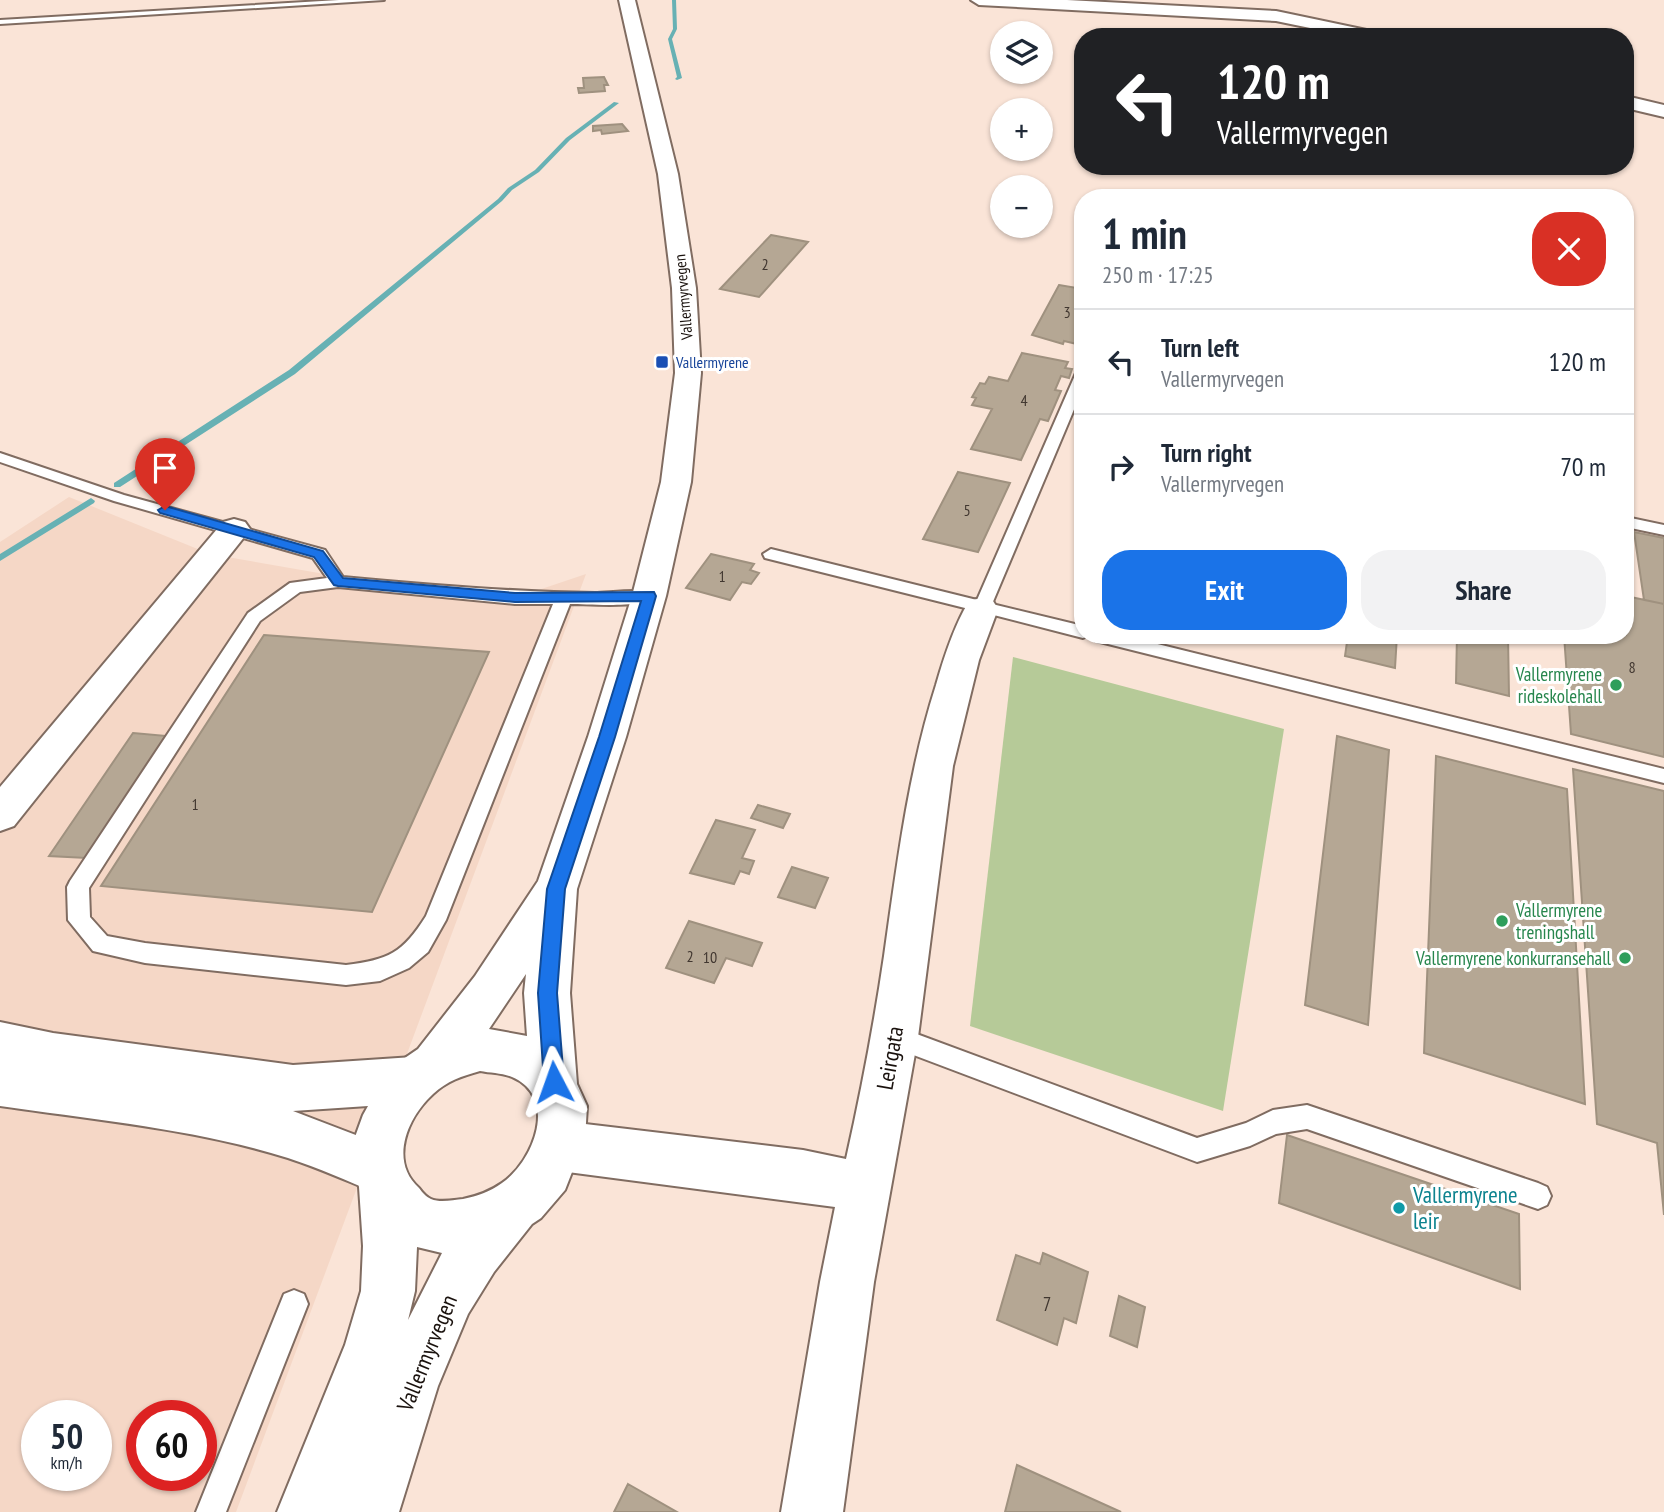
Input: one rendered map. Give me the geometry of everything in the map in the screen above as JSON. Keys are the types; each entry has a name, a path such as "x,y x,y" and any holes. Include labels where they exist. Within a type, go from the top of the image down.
{"main road":[{"name":"Vallermyrvegen","path":"368,1512 414,1380 443,1308 464,1267 513,1209 534,1191 550,1170 560,1146 564,1123 562,1101 554,1082 547,993 556,889 607,737 649,596 676,482 688,373 684,288 668,174 627,0"},
{"path":"979,0 1276,16 1333,28"},
{"path":"1634,104 1664,111"},
{"path":"0,816 234,528"},
{"name":"Leirgata","path":"812,1512 848,1280 895,1037 918,850 946,706 963,649 981,609"},
{"name":"Vallermyrvegen","path":"308,1512 373,1345 388,1291 390,1246 378,1144 385,1121 396,1099 424,1072 491,990 556,889"},
{"path":"0,1044 53,1055 293,1088 424,1072 456,1055 480,1049 502,1049 523,1055 541,1066 554,1082"},
{"path":"0,1083 219,1115 284,1130 338,1149 381,1178"},
{"path":"560,1146 803,1175 836,1181 865,1192"},
{"name":"Vallermyrvegen","path":"381,1178 397,1207 415,1220 438,1227 463,1227 489,1221 513,1209"}],"lane":[{"path":"0,22 380,0"},
{"path":"0,13 26,19"},
{"path":"981,609 1074,394"},
{"path":"0,457 119,498 234,528 318,554 338,582"},
{"path":"1634,524 1664,530"},
{"path":"771,554 981,609 1074,630"},
{"path":"564,598 435,920 420,945 401,961 380,971 346,975 145,953 101,944 79,920 78,887 254,617 296,587 338,582 515,598 649,596"},
{"path":"1133,644 1664,776"},
{"path":"895,1037 1197,1150 1250,1134 1273,1122 1307,1117 1538,1196"},
{"path":"211,1512 294,1304"}],"shaded area":[{"path":"69,497 210,554 497,604 586,574 236,1512 0,1512 0,542"}],"green space":[{"path":"1013,657 1284,729 1223,1111 970,1026"}],"building":[{"path":"604,77 608,85 604,85 605,91 579,93 578,88 584,88 583,78"},
{"path":"622,124 628,131 602,134 601,130 593,131 593,126"},
{"path":"771,235 808,242 759,297 720,289"},
{"path":"1059,285 1074,288 1074,343 1064,341 1063,344 1032,335"},
{"path":"1022,353 1068,362 1065,368 1072,369 1069,378 1061,376 1055,390 1061,391 1048,421 1040,419 1021,460 971,449 992,409 972,405 976,398 972,397 980,383 985,384 989,377 1008,381"},
{"path":"958,472 1010,483 978,552 923,539"},
{"path":"1634,532 1664,538 1664,604 1644,600"},
{"path":"711,554 754,564 750,570 759,573 751,584 742,582 730,600 686,588"},
{"name":"Vallermyrene rideskolehall","path":"1634,598 1664,604 1664,757 1571,734 1565,644 1634,644"},
{"path":"264,635 489,652 372,912 101,886"},
{"path":"1347,644 1396,644 1395,668 1345,656"},
{"path":"1457,644 1508,644 1509,696 1456,683"},
{"path":"133,733 167,736 87,858 49,856"},
{"path":"1337,736 1389,750 1368,1025 1305,1005"},
{"name":"Vallermyrene treningshall","path":"1436,756 1567,789 1585,1104 1424,1053"},
{"name":"Vallermyrene konkurransehall","path":"1573,769 1664,791 1664,1215 1657,1143 1597,1124"},
{"path":"758,805 790,814 783,828 751,818"},
{"path":"716,820 755,830 742,858 754,861 749,874 740,871 734,884 690,873"},
{"path":"792,867 828,878 815,908 778,897"},
{"path":"689,921 762,943 752,966 726,958 714,983 666,968"},
{"name":"Vallermyrene leir","path":"1287,1135 1519,1214 1520,1289 1279,1203"},
{"path":"1043,1253 1088,1272 1076,1323 1064,1318 1057,1345 997,1320 1016,1255 1040,1264"},
{"path":"1119,1296 1145,1307 1137,1347 1110,1336"},
{"path":"1017,1465 1121,1512 1005,1512"},
{"path":"628,1484 677,1512 614,1512"}],"waterway":[{"path":"674,0 675,29 670,39 680,78 677,79"},
{"path":"117,485 292,372 510,189 537,171 568,139 616,103"},
{"path":"0,558 91,501"}],"place":[{"name":"Vallermyrene","path":"662,362"},
{"name":"Vallermyrene rideskolehall","path":"1616,685"},
{"name":"Vallermyrene treningshall","path":"1502,921"},
{"name":"Vallermyrene konkurransehall","path":"1625,958"},
{"name":"Vallermyrene leir","path":"1399,1208"}],"route":[{"path":"165,510 318,554 338,582 515,598 649,596 607,737 556,889 547,993 554,1082"}]}
